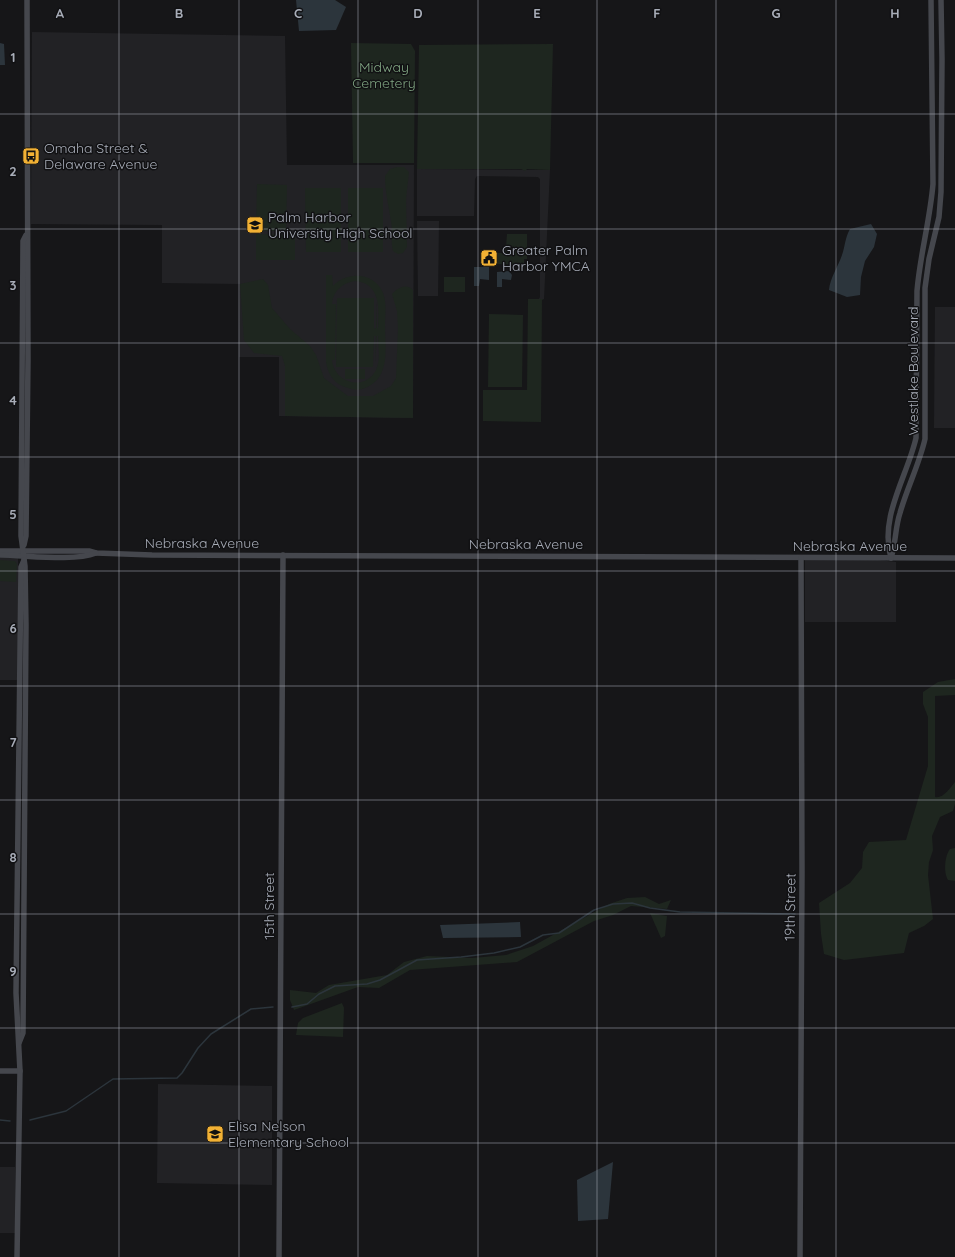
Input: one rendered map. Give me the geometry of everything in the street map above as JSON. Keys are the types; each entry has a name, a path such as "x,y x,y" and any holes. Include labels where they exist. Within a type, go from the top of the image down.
{"street":[{"path":"17,1257 20,1071 16,994 21,567 26,536 27,487 27,0"},
{"name":"Westlake Boulevard","path":"891,558 887,544 888,523 916,438 918,272 931,212 933,184 931,0"},
{"name":"Westlake Boulevard","path":"891,558 895,545 897,524 925,439 926,272 939,217 941,192 941,0"},
{"path":"916,342 925,342"},
{"path":"916,402 925,402"},
{"path":"907,469 915,472"},
{"path":"888,523 897,524"},
{"name":"Nebraska Avenue","path":"0,551 24,553"},
{"name":"Nebraska Avenue","path":"0,555 89,551 96,553 283,555 955,558"},
{"name":"15th Street","path":"278,1257 283,555"},
{"name":"19th Street","path":"800,1257 802,872 801,558"},
{"path":"0,1071 20,1071"}],"shaded area":[{"path":"296,0 335,0 346,7 336,30 299,31"},
{"name":"Palm Harbor University High School","path":"32,32 285,36 287,165 414,165 413,418 279,416 279,357 239,357 240,284 162,283 162,225 31,224"},
{"path":"0,43 4,44 5,65 0,65"},
{"path":"417,169 550,170 544,299 539,299 540,179 538,177 477,176 475,179 474,216 417,216"},
{"path":"417,221 439,221 438,296 418,296"},
{"path":"871,224 877,234 874,247 865,261 861,277 860,295 847,297 829,290 850,229"},
{"path":"474,267 489,267 489,280 480,279 479,286 474,286"},
{"path":"509,271 512,275 511,280 502,279 502,287 497,287 497,272"},
{"path":"935,307 955,307 955,428 934,428"},
{"path":"0,558 18,558 18,680 0,680"},
{"path":"805,560 878,560 896,562 896,622 805,622"},
{"path":"520,922 521,937 443,938 440,925"},
{"name":"Elisa Nelson Elementary School","path":"158,1084 272,1086 272,1185 157,1183"},
{"path":"613,1162 608,1219 578,1221 577,1180"},
{"path":"0,1167 15,1167 15,1233 0,1233"}],"green space":[{"name":"Midway Cemetery","path":"351,43 411,44 415,51 414,163 353,163"},
{"path":"553,44 550,170 417,169 419,45"},
{"path":"404,167 409,172 406,199 407,247 403,253 398,254 393,251 392,248 392,229 385,176 390,169"},
{"path":"257,184 287,185 286,231 256,231"},
{"path":"305,188 341,188 341,252 306,252"},
{"path":"348,188 383,188 383,252 348,252"},
{"path":"256,234 295,235 295,260 256,260"},
{"path":"507,234 527,234 527,259 524,259 524,265 494,264 495,253 503,253 503,249 506,247"},
{"path":"326,275 332,275 333,286 345,278 353,276 360,276 373,281 379,286 383,293 385,305 386,353 383,370 379,377 365,388 350,389 343,387 333,379 328,371 326,362","holes":["355,281 370,287 377,298 377,329 376,301 376,328 374,329 374,298 337,298 336,367 373,367 374,336 376,336 375,363 378,336 378,366 371,377 358,383 344,379 334,368 332,360 335,360 336,304 332,304 334,295 339,288 350,282"]},
{"path":"444,277 465,277 465,292 444,292"},
{"path":"263,279 268,285 272,308 290,329 310,346 316,355 324,378 348,396 373,396 391,386 396,378 398,328 397,311 392,294 402,287 408,287 413,290 413,418 285,416 285,366 282,356 254,353 244,340 240,284"},
{"path":"528,299 544,299 542,300 541,422 483,421 483,390 527,390"},
{"path":"489,314 523,315 522,387 488,387"},
{"path":"345,369 365,369 365,379 345,379"},
{"path":"0,560 15,561 17,564 16,582 0,581"},
{"path":"955,679 955,695 935,696 935,797 944,795 955,782 955,804 953,811 940,817 932,836 933,850 929,862 928,875 933,919 924,926 909,933 904,953 844,960 824,954 819,903 850,883 862,868 863,852 869,842 906,840 928,766 928,717 923,704 923,692 938,682"},
{"path":"955,848 955,881 948,880 946,877 945,868 948,852 950,849"},
{"path":"645,897 659,904 671,900 667,909 631,906 613,915 594,921 517,962 410,970 379,988 358,987 294,1010 290,1000 290,990 316,993 329,985 387,975 404,962 427,956 472,958 506,955 533,946 609,904 627,898"},
{"path":"650,913 667,916 665,936 661,938"},
{"path":"342,1003 344,1008 343,1037 296,1035 298,1023 303,1018"}],"waterway":[{"path":"292,1007 307,1004 319,994 335,986 367,984 380,980 417,960 494,953 520,947 543,935 559,933 594,910 613,904 632,903 650,908 680,912 795,914"},
{"path":"30,1120 66,1111 113,1079 177,1078 182,1073 198,1048 211,1034 251,1009 273,1007"},
{"path":"0,1120 10,1121"}],"place":[{"name":"Omaha Street & Delaware Avenue","path":"31,156"},
{"name":"Palm Harbor University High School","path":"255,225"},
{"name":"Greater Palm Harbor YMCA","path":"489,258"},
{"name":"Elisa Nelson Elementary School","path":"215,1134"}]}
